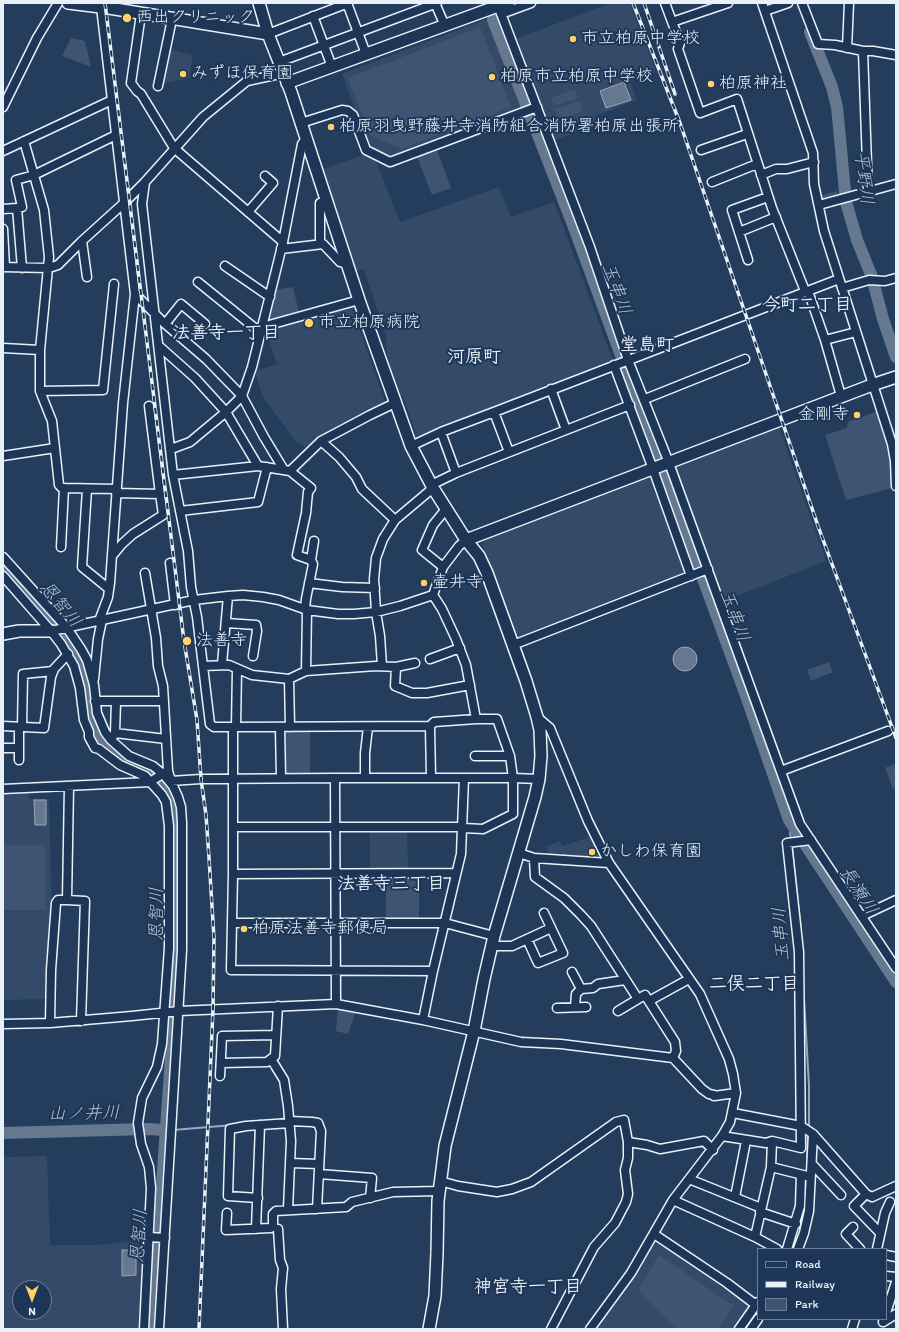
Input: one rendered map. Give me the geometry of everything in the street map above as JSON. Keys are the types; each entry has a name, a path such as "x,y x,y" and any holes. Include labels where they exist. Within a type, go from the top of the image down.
{"street":[{"path":"3,107 37,38 58,3"},
{"path":"68,3 120,7 141,14 268,34 348,3 366,54"},
{"path":"259,3 268,34 301,123 347,264 395,403 412,446 432,486 466,540 479,556 487,572 526,681 540,730 539,779 493,941 474,1031 445,1146 439,1186 435,1296 429,1329"},
{"path":"279,62 436,3 445,26"},
{"path":"3,229 4,267 49,268 58,265 82,241 124,204 203,117 247,81 285,78 332,67 445,26 484,7 501,7 531,3"},
{"path":"665,3 680,43 678,49 700,113 737,99 768,197 825,340 842,396"},
{"path":"672,22 728,3"},
{"path":"788,3 764,7 813,153 814,184 824,231 892,444 895,461 896,486"},
{"path":"802,3 818,44 896,55"},
{"path":"848,3 848,48"},
{"path":"96,6 112,100 135,294 116,491 109,589 98,639 94,685 95,701 100,722 129,756 153,766 164,774 172,784 181,807 182,823 182,950 163,1238 159,1329"},
{"path":"501,7 537,108 590,247 621,362 630,405 706,570 800,824 896,968"},
{"path":"141,14 131,83 141,94 174,148 248,212 282,246 322,244 340,262 347,264"},
{"path":"313,16 332,67"},
{"path":"158,86 172,19"},
{"path":"863,51 868,192"},
{"path":"3,151 112,100"},
{"path":"301,123 342,110 348,111 353,115 366,150 390,162 537,108"},
{"path":"701,150 748,134"},
{"path":"3,209 22,207 16,180 34,175 116,135"},
{"path":"171,449 190,442 226,412 242,396 252,366 270,297 282,246 302,144 306,139"},
{"path":"24,142 44,210 49,257 40,350 40,391 52,421 59,485 64,488 160,494"},
{"path":"761,175 776,169 787,169 814,162"},
{"path":"712,182 757,164"},
{"path":"248,212 273,183 265,176"},
{"path":"145,182 142,204 173,475 188,551 191,587 198,617 210,724 214,727 430,726 434,722 497,719 510,756 513,778 513,814 484,828 336,826 233,827"},
{"path":"819,205 896,184"},
{"path":"748,260 732,210 768,197"},
{"path":"320,244 320,203 326,200"},
{"path":"17,208 22,268"},
{"path":"739,232 776,217"},
{"path":"82,241 87,277"},
{"path":"225,266 270,297"},
{"path":"842,288 873,280 885,281 896,278"},
{"path":"412,446 441,432 621,362 806,291 839,280"},
{"path":"198,282 261,330"},
{"path":"40,391 103,390 114,284"},
{"path":"135,294 165,324 206,359 242,396 264,438 287,470 311,488 308,492 297,555 311,560"},
{"path":"261,330 360,300"},
{"path":"165,324 181,304 205,324"},
{"path":"825,340 856,332"},
{"path":"159,346 194,378 226,412 258,466"},
{"path":"3,348 40,350"},
{"path":"645,400 745,359"},
{"path":"621,362 645,400 659,467 692,575"},
{"path":"433,595 443,567 459,546 466,540 842,396 896,378"},
{"path":"551,390 566,430"},
{"path":"173,475 258,466 287,470 321,441 395,403"},
{"path":"382,666 380,636 376,612 376,558 382,539 395,520 432,486 456,473 630,405"},
{"path":"112,556 133,534 163,515 149,406"},
{"path":"494,412 509,452"},
{"path":"441,432 456,473"},
{"path":"321,441 356,477 362,489 395,520"},
{"path":"3,456 55,448"},
{"path":"180,511 258,502 267,467"},
{"path":"62,547 64,488"},
{"path":"87,489 82,567 109,589"},
{"path":"443,567 422,550 433,526 446,509"},
{"path":"306,671 306,610 309,583 313,567 311,560 314,541"},
{"path":"3,557 66,628 87,660 94,685"},
{"path":"170,563 175,605"},
{"path":"513,645 706,570"},
{"path":"145,573 152,609 158,666 163,686 166,739 164,774"},
{"path":"3,576 53,631 68,654 78,676 84,720 89,732 89,737 95,748 99,749 120,765 145,776 162,795 166,802 169,826 169,948 166,1013 161,1051 157,1067 142,1098 138,1123 141,1144 150,1173 151,1199 144,1329"},
{"path":"309,583 342,587 375,588"},
{"path":"3,634 53,631 194,600 228,596 243,595 268,598 279,600 306,610 338,614 354,614 376,612 433,595"},
{"path":"433,595 442,609 466,665 476,719"},
{"path":"222,664 228,596"},
{"path":"226,623 256,625 257,631 253,656"},
{"path":"430,659 460,648"},
{"path":"3,726 44,728 51,677 54,668 68,654"},
{"path":"203,666 222,664 230,665 252,675 289,680 306,671 382,666 396,667 416,664"},
{"path":"396,667 395,686 412,693 427,693 470,684"},
{"path":"237,669 233,779 231,970 433,972"},
{"path":"19,760 23,674 53,671"},
{"path":"289,680 290,727"},
{"path":"95,701 164,701"},
{"path":"113,737 116,701"},
{"path":"537,717 550,728 588,821 609,863 700,994 729,1059 736,1093 733,1113 722,1136 672,1200 631,1273 590,1329"},
{"path":"430,726 431,778"},
{"path":"280,727 281,778"},
{"path":"365,778 365,753 368,727"},
{"path":"781,771 888,731"},
{"path":"113,737 166,739"},
{"path":"3,748 19,748"},
{"path":"475,756 510,756"},
{"path":"3,789 150,782 164,774"},
{"path":"335,778 336,1004"},
{"path":"423,1020 461,854 464,778"},
{"path":"172,784 201,779 539,779"},
{"path":"67,900 69,786"},
{"path":"722,1136 766,1143 772,1141 801,1148 799,952 787,843 811,840"},
{"path":"519,853 534,858 609,863"},
{"path":"534,858 535,877 564,898 591,926 638,999"},
{"path":"233,874 456,873"},
{"path":"50,1023 51,970 56,904 58,900 85,901 81,1020"},
{"path":"862,916 896,900"},
{"path":"527,939 538,963 563,952 544,913"},
{"path":"232,923 445,923 493,941 512,946 551,928"},
{"path":"572,972 581,989"},
{"path":"649,1001 689,979"},
{"path":"575,1007 576,994 581,989 593,988 598,984 625,980"},
{"path":"618,1011 645,996 675,1042 676,1051 673,1058"},
{"path":"3,1024 50,1023 178,1011 336,1004 423,1020 521,1042 561,1044 673,1058 702,1089 709,1094 714,1096 736,1093"},
{"path":"221,1063 267,1062 275,1056 278,1006"},
{"path":"556,1008 586,1007"},
{"path":"220,1076 222,1036 276,1035"},
{"path":"271,1059 284,1080 290,1122 291,1140 288,1209"},
{"path":"733,1113 801,1126 813,1134 866,1194 872,1197 896,1186"},
{"path":"227,1213 226,1230 271,1228 273,1226 273,1214 276,1211 288,1209 346,1208 352,1202 393,1192 439,1186 458,1186 497,1192 512,1189 531,1182 616,1122 624,1120 628,1142 628,1158 625,1170 628,1194 626,1202 615,1222 594,1247 551,1329"},
{"path":"258,1198 228,1196 230,1129 290,1122 318,1123 321,1131 317,1209"},
{"path":"256,1229 260,1125"},
{"path":"798,1248 804,1233 809,1211 813,1134"},
{"path":"628,1142 660,1149 704,1141 712,1150"},
{"path":"735,1198 746,1141"},
{"path":"755,1236 770,1167 772,1141"},
{"path":"290,1163 319,1164"},
{"path":"812,1164 841,1195"},
{"path":"770,1167 811,1177"},
{"path":"319,1174 372,1178 370,1198"},
{"path":"787,1248 796,1224 800,1206 801,1175"},
{"path":"689,1179 796,1224"},
{"path":"876,1248 886,1213 893,1205 884,1191"},
{"path":"866,1194 854,1206 880,1233"},
{"path":"672,1200 755,1236 775,1248"},
{"path":"853,1226 846,1234 859,1248"},
{"path":"278,1229 280,1260 283,1268 281,1289 283,1329"},
{"path":"654,1234 757,1304 739,1329"},
{"path":"150,1237 163,1238"},
{"path":"887,1310 896,1282"},
{"path":"887,1320 896,1314"},
{"path":"751,1329 757,1320"}],"shaded area":[{"name":"柏原市立柏原中学校","path":"611,3 630,3 656,72 630,81 637,100 595,116 598,124 555,140 540,102 391,157 369,147 342,74 492,17 502,44"},
{"path":"167,49 193,55 189,78 160,84"},
{"path":"624,82 631,100 606,108 600,91"},
{"path":"363,155 376,161 400,222 499,187 511,217 554,202 614,363 417,437 404,398 396,390 389,374 391,373 386,349 386,336 364,269 356,271 321,170"},
{"path":"351,304 385,402 323,435 306,448 295,441 262,395 255,371 277,364 265,330"},
{"path":"778,423 826,561 722,602 676,471 681,463"},
{"path":"647,474 650,476 686,572 684,576 518,641 482,544 486,537"},
{"path":"685,647 693,651 697,659 693,667 685,671 677,667 673,659 677,651"},
{"path":"28,790 29,799 49,799 52,912 47,999 3,1000 3,792"},
{"path":"34,800 46,800 46,825 35,825"},
{"path":"370,829 407,829 408,869 370,870"},
{"path":"590,837 601,860 550,857 546,846 560,841 562,846"},
{"path":"47,1156 50,1245 96,1245 145,1240 141,1329 3,1329 3,1157"},
{"path":"655,1241 660,1241 750,1304 750,1309 736,1329 596,1329"},
{"path":"122,1250 136,1250 136,1275 122,1276"}],"green space":[{"path":"480,27 511,107 401,149 370,135 348,78"},
{"path":"71,38 85,41 91,67 62,56"},
{"path":"575,89 578,98 554,106 551,98"},
{"path":"579,101 583,111 559,119 555,109"},
{"path":"437,150 451,188 432,195 417,157"},
{"path":"837,191 839,198 821,203 819,196"},
{"path":"293,287 299,313 265,323 274,290"},
{"path":"878,411 892,461 893,488 846,500 825,435 847,428 848,422"},
{"path":"829,662 833,672 811,681 807,670"},
{"path":"283,730 310,730 310,773 283,773"},
{"path":"894,764 896,769 896,788 893,789 885,768"},
{"path":"3,845 45,845 46,910 3,910"},
{"path":"386,877 419,877 419,919 386,919"},
{"path":"338,1007 356,1011 348,1034 336,1031"},
{"path":"659,1255 734,1306 718,1329 677,1329 640,1293 639,1288"}],"waterway":[{"name":"玉串川","path":"493,20 572,222 745,693 789,820 896,982"},
{"name":"平野川","path":"810,32 832,87 837,107 846,202 857,240 872,277 883,319 896,357"},
{"name":"恩智川","path":"3,564 74,649 83,669 93,723 100,737 111,751 127,762 145,769 160,781 169,791 173,804 175,821 174,1014 152,1329"},
{"name":"玉串川","path":"789,820 791,841"},
{"name":"玉串川","path":"792,845 801,930"},
{"name":"玉串川","path":"803,981 809,1086 809,1128"},
{"path":"173,1130 233,1125"},
{"name":"山ノ井川","path":"3,1133 148,1129 166,1130"},
{"name":"玉串川","path":"807,1174 808,1134"},
{"name":"玉串川","path":"806,1200 807,1178"},
{"name":"玉串川","path":"793,1248 800,1231 805,1204"},
{"name":"玉串川","path":"745,1329 757,1311"}],"tunnel":[{"path":"888,731 896,729"}],"railway":[{"path":"105,3 184,641 197,720 201,779 206,815 214,938 213,1009 199,1329"},
{"path":"633,3 680,123 818,526 896,738"},
{"path":"644,3 675,94"}],"place":[{"name":"西出クリニック","path":"127,18"},
{"name":"市立柏原中学校","path":"573,39"},
{"name":"みずほ保育園","path":"183,74"},
{"name":"柏原市立柏原中学校","path":"492,77"},
{"name":"柏原神社","path":"711,84"},
{"name":"柏原羽曳野藤井寺消防組合消防署柏原出張所","path":"331,127"},
{"name":"市立柏原病院","path":"309,323"},
{"name":"金剛寺","path":"857,415"},
{"name":"壷井寺","path":"424,583"},
{"name":"法善寺","path":"187,641"},
{"name":"かしわ保育園","path":"592,852"},
{"name":"柏原法善寺郵便局","path":"244,929"}],"district":[{"name":"今町二丁目","path":"807,305"},
{"name":"法善寺一丁目","path":"226,333"},
{"name":"堂島町","path":"647,345"},
{"name":"河原町","path":"474,357"},
{"name":"法善寺三丁目","path":"391,884"},
{"name":"二俣二丁目","path":"754,984"},
{"name":"神宮寺一丁目","path":"528,1287"}],"water label":[{"name":"長瀬川","path":"858,891"}]}
